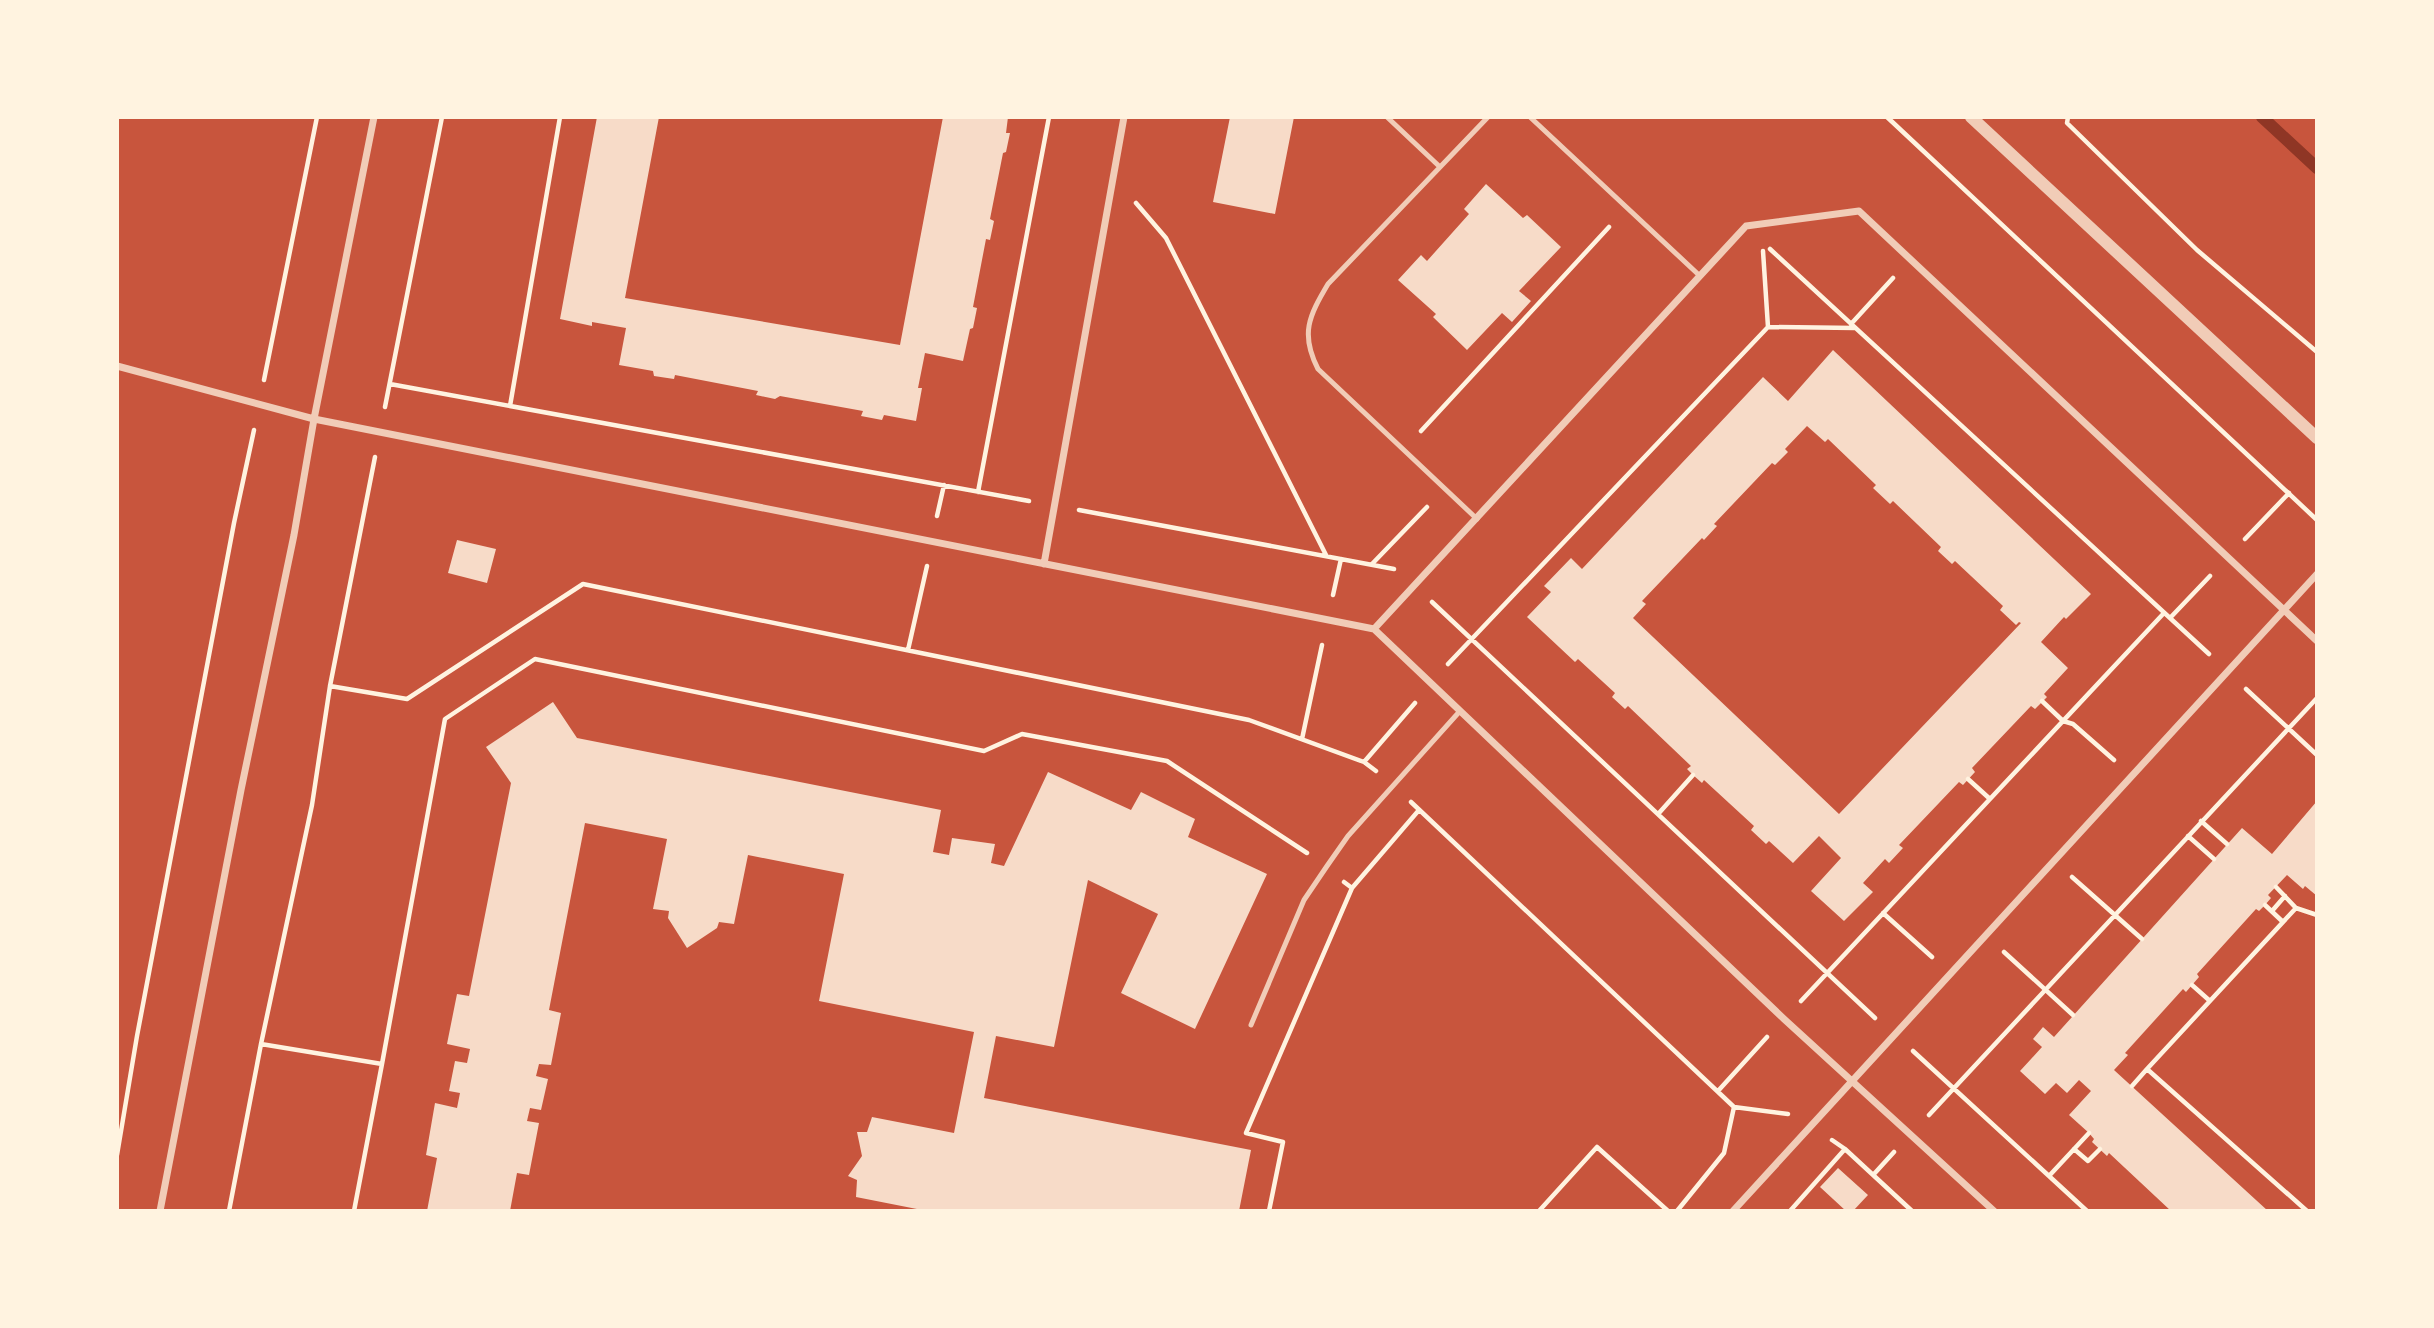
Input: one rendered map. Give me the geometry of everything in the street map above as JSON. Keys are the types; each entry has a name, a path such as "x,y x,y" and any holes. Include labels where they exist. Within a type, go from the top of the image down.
{"street":[{"path":"160,1211 374,117"},
{"path":"1044,564 1124,117"},
{"path":"1975,119 2317,439"},
{"path":"1374,629 1746,226 1859,211 2317,641"},
{"path":"117,366 314,419 1374,629 1852,1081 1994,1211"},
{"path":"1733,1211 2317,574"}],"lane":[{"path":"1387,117 1440,167"},
{"path":"1477,519 1318,369 1310,352 1309,323 1314,307 1328,284 1488,117"},
{"path":"1530,117 1700,276"},
{"path":"1251,1025 1304,900 1348,836 1460,711"}],"path":[{"path":"117,1155 231,536 317,117"},
{"path":"229,1211 312,805 330,686 442,117"},
{"path":"510,406 561,117"},
{"path":"978,492 1049,117"},
{"path":"1886,117 2317,520"},
{"path":"2068,117 2067,123 2197,250 2317,352"},
{"path":"1113,181 1146,212 1166,238 1326,555"},
{"path":"1404,450 1627,208"},
{"path":"1768,327 1763,242 2317,755"},
{"path":"1364,762 1471,639 1768,327 1853,326 1911,259"},
{"path":"390,384 1392,567 1659,813 1866,1010"},
{"path":"1372,564 1445,489"},
{"path":"1302,739 1341,559"},
{"path":"330,686 407,699 583,584 1249,720 1364,762 1393,785 1734,1107 1788,1114"},
{"path":"1800,1001 2164,613"},
{"path":"354,1211 445,719 535,659 984,751 1022,734 1167,761 1327,866 1352,888"},
{"path":"1929,1115 2317,698"},
{"path":"2042,701 2063,721 2073,724 2131,775"},
{"path":"1659,813 1693,775"},
{"path":"1968,779 1990,799"},
{"path":"1269,1211 1283,1142 1246,1133 1352,888 1419,810"},
{"path":"2201,821 2227,844"},
{"path":"2188,836 2214,859"},
{"path":"2053,861 2142,939"},
{"path":"2276,887 2296,908 2317,915"},
{"path":"2272,911 2285,896"},
{"path":"2265,905 2283,922"},
{"path":"2132,1086 2296,908"},
{"path":"1883,913 1950,974"},
{"path":"1986,935 2073,1015"},
{"path":"2192,985 2210,1001"},
{"path":"1718,1091 1772,1032"},
{"path":"261,1044 382,1064"},
{"path":"1916,1054 2087,1211"},
{"path":"2147,1069 2307,1211"},
{"path":"1677,1211 1724,1153 1734,1107"},
{"path":"2049,1176 2089,1133"},
{"path":"1832,1140 1874,1174 1912,1211"},
{"path":"1539,1211 1597,1147 1668,1211"},
{"path":"1790,1211 1845,1149"},
{"path":"1874,1174 1897,1149"},
{"path":"2074,1149 2088,1161 2100,1149"}],"building":[{"path":"597,117 659,117 625,298 900,345 943,117 1008,117 1006,133 1010,133 1006,152 1003,153 990,219 994,221 990,240 986,239 973,307 977,308 973,328 970,329 963,361 925,353 918,388 922,388 916,421 884,415 882,420 861,416 863,411 780,396 775,399 756,395 758,391 675,375 674,379 654,376 653,371 619,365 626,328 592,322 592,326 560,319"},
{"path":"1230,117 1294,117 1275,214 1213,202"},
{"path":"1486,184 1523,218 1527,215 1561,247 1519,291 1531,301 1512,322 1502,313 1467,350 1433,317 1436,314 1398,280 1421,255 1427,261 1469,214 1464,209"},
{"path":"1833,350 2091,594 2066,619 2064,617 2041,642 2068,668 2044,694 2047,697 2035,709 2031,706 1972,768 1975,772 1963,785 1959,782 1899,845 1903,848 1889,863 1885,859 1863,883 1873,892 1844,921 1811,891 1841,858 1819,836 1793,863 1769,841 1766,844 1751,830 1754,826 1704,780 1702,783 1693,775 1687,769 1691,766 1628,706 1625,709 1612,697 1615,693 1578,659 1575,662 1527,617 1551,592 1544,586 1571,558 1582,569 1763,377 1788,401","holes":["1807,426 1825,442 1828,439 1876,485 1873,488 1890,504 1893,501 1941,547 1938,551 1952,564 1955,561 2003,606 2000,610 2016,625 2021,623 1839,814 1633,618 1646,604 1642,601 1702,538 1704,540 1717,526 1714,524 1772,463 1775,465 1788,452 1785,449"]},
{"path":"457,540 496,549 487,583 448,573"},
{"path":"553,702 577,738 941,810 933,852 949,855 952,838 995,844 991,863 1004,866 1048,772 1131,810 1141,792 1195,819 1188,837 1267,874 1195,1029 1121,993 1158,914 1088,880 1054,1047 996,1036 984,1098 1251,1150 1239,1211 927,1211 856,1197 857,1180 848,1176 862,1156 857,1132 867,1132 872,1117 954,1133 974,1032 819,1001 844,874 748,855 734,924 719,922 717,928 687,948 668,918 669,911 653,909 667,839 585,823 549,1010 561,1013 551,1065 539,1064 536,1076 548,1079 541,1110 530,1108 527,1121 539,1123 529,1175 517,1173 510,1211 427,1211 437,1158 426,1155 435,1103 457,1108 460,1093 449,1091 455,1061 467,1063 470,1049 447,1044 457,994 469,996 511,783 486,747"},
{"path":"2317,801 2317,896 2305,886 2303,889 2287,875 2268,895 2271,898 2265,905 2259,911 2256,909 2197,974 2199,977 2186,992 2183,989 2125,1053 2128,1055 2114,1070 2268,1211 2171,1211 2109,1153 2107,1156 2092,1142 2094,1139 2089,1133 2069,1115 2091,1091 2079,1080 2067,1093 2056,1083 2045,1094 2020,1071 2042,1047 2033,1039 2043,1027 2054,1037 2242,828 2272,854"},
{"path":"1838,1168 1868,1195 1853,1211 1846,1211 1820,1187"}],"waterway":[{"path":"2262,117 2317,168"}]}
